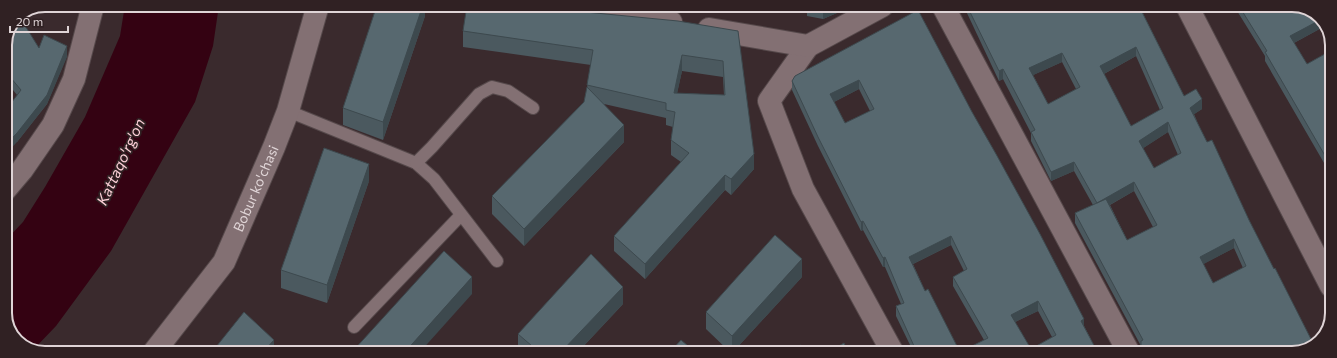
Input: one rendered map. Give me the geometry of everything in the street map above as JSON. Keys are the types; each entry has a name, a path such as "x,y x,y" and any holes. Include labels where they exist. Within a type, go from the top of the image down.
{"street":[{"path":"12,182 22,170 56,119 74,79 91,12"},
{"name":"Bobur ko'chasi","path":"159,346 224,262 274,148 288,111 316,12"},
{"path":"607,12 808,46"},
{"path":"871,12 808,46 769,101 803,189 889,346"},
{"path":"946,12 1126,346"},
{"path":"1190,12 1325,274"}],"lane":[{"path":"416,163 479,94 492,87 508,91 533,108"},
{"path":"288,111 416,163 434,179 497,261"},
{"path":"354,327 461,215"}],"water":[{"name":"Kattaqo'rg'on","path":"124,12 218,12 213,46 195,102 111,251 56,326 37,345 23,338 16,329 12,315 12,234 23,222 45,187 85,117 120,36"}],"building":[{"path":"375,12 421,12 383,122 343,108"},
{"path":"466,12 585,12 678,21 738,31 754,154 731,179 725,175 645,264 614,236 689,153 671,140 675,112 666,110 666,103 587,85 593,50 463,31","holes":["682,55 723,61 725,95 674,93"]},
{"path":"914,12 919,12 972,112 1040,234 1084,319 1081,321 1094,346 1036,346 1056,335 1038,301 1011,315 1029,346 972,346 988,338 953,277 967,269 951,236 909,257 925,291 928,289 957,346 914,346 896,306 904,303 885,257 883,258 863,221 861,222 818,137 792,81 795,76","holes":["859,80 874,109 845,123 830,94"]},
{"path":"970,12 1142,12 1184,96 1196,89 1202,99 1190,108 1207,142 1212,140 1249,220 1311,340 1308,342 1292,346 1142,346 1141,341 1143,340 1075,213 1097,203 1074,162 1051,172 1031,132 1035,130 1003,69 999,71","holes":["1136,47 1163,108 1131,126 1100,66","1062,53 1080,87 1048,104 1029,68","1168,122 1181,153 1154,168 1139,141","1134,182 1157,225 1127,240 1106,199 1097,203","1234,239 1246,266 1213,283 1200,257"]},
{"path":"1243,12 1300,13 1316,22 1290,36 1307,64 1325,54 1325,156 1265,52 1267,51"},
{"path":"22,22 39,48 44,35 67,46 47,95 12,138 12,102 21,90 12,79 12,45 15,33"},
{"path":"587,87 624,125 524,229 492,196 584,102"},
{"path":"324,148 369,164 327,285 281,270"},
{"path":"775,235 802,259 732,336 706,312"},
{"path":"444,251 472,277 410,346 357,346"},
{"path":"591,254 623,287 567,346 532,346 518,334"},
{"path":"244,312 274,340 268,346 217,346"},
{"path":"681,340 688,346 676,346"}]}
